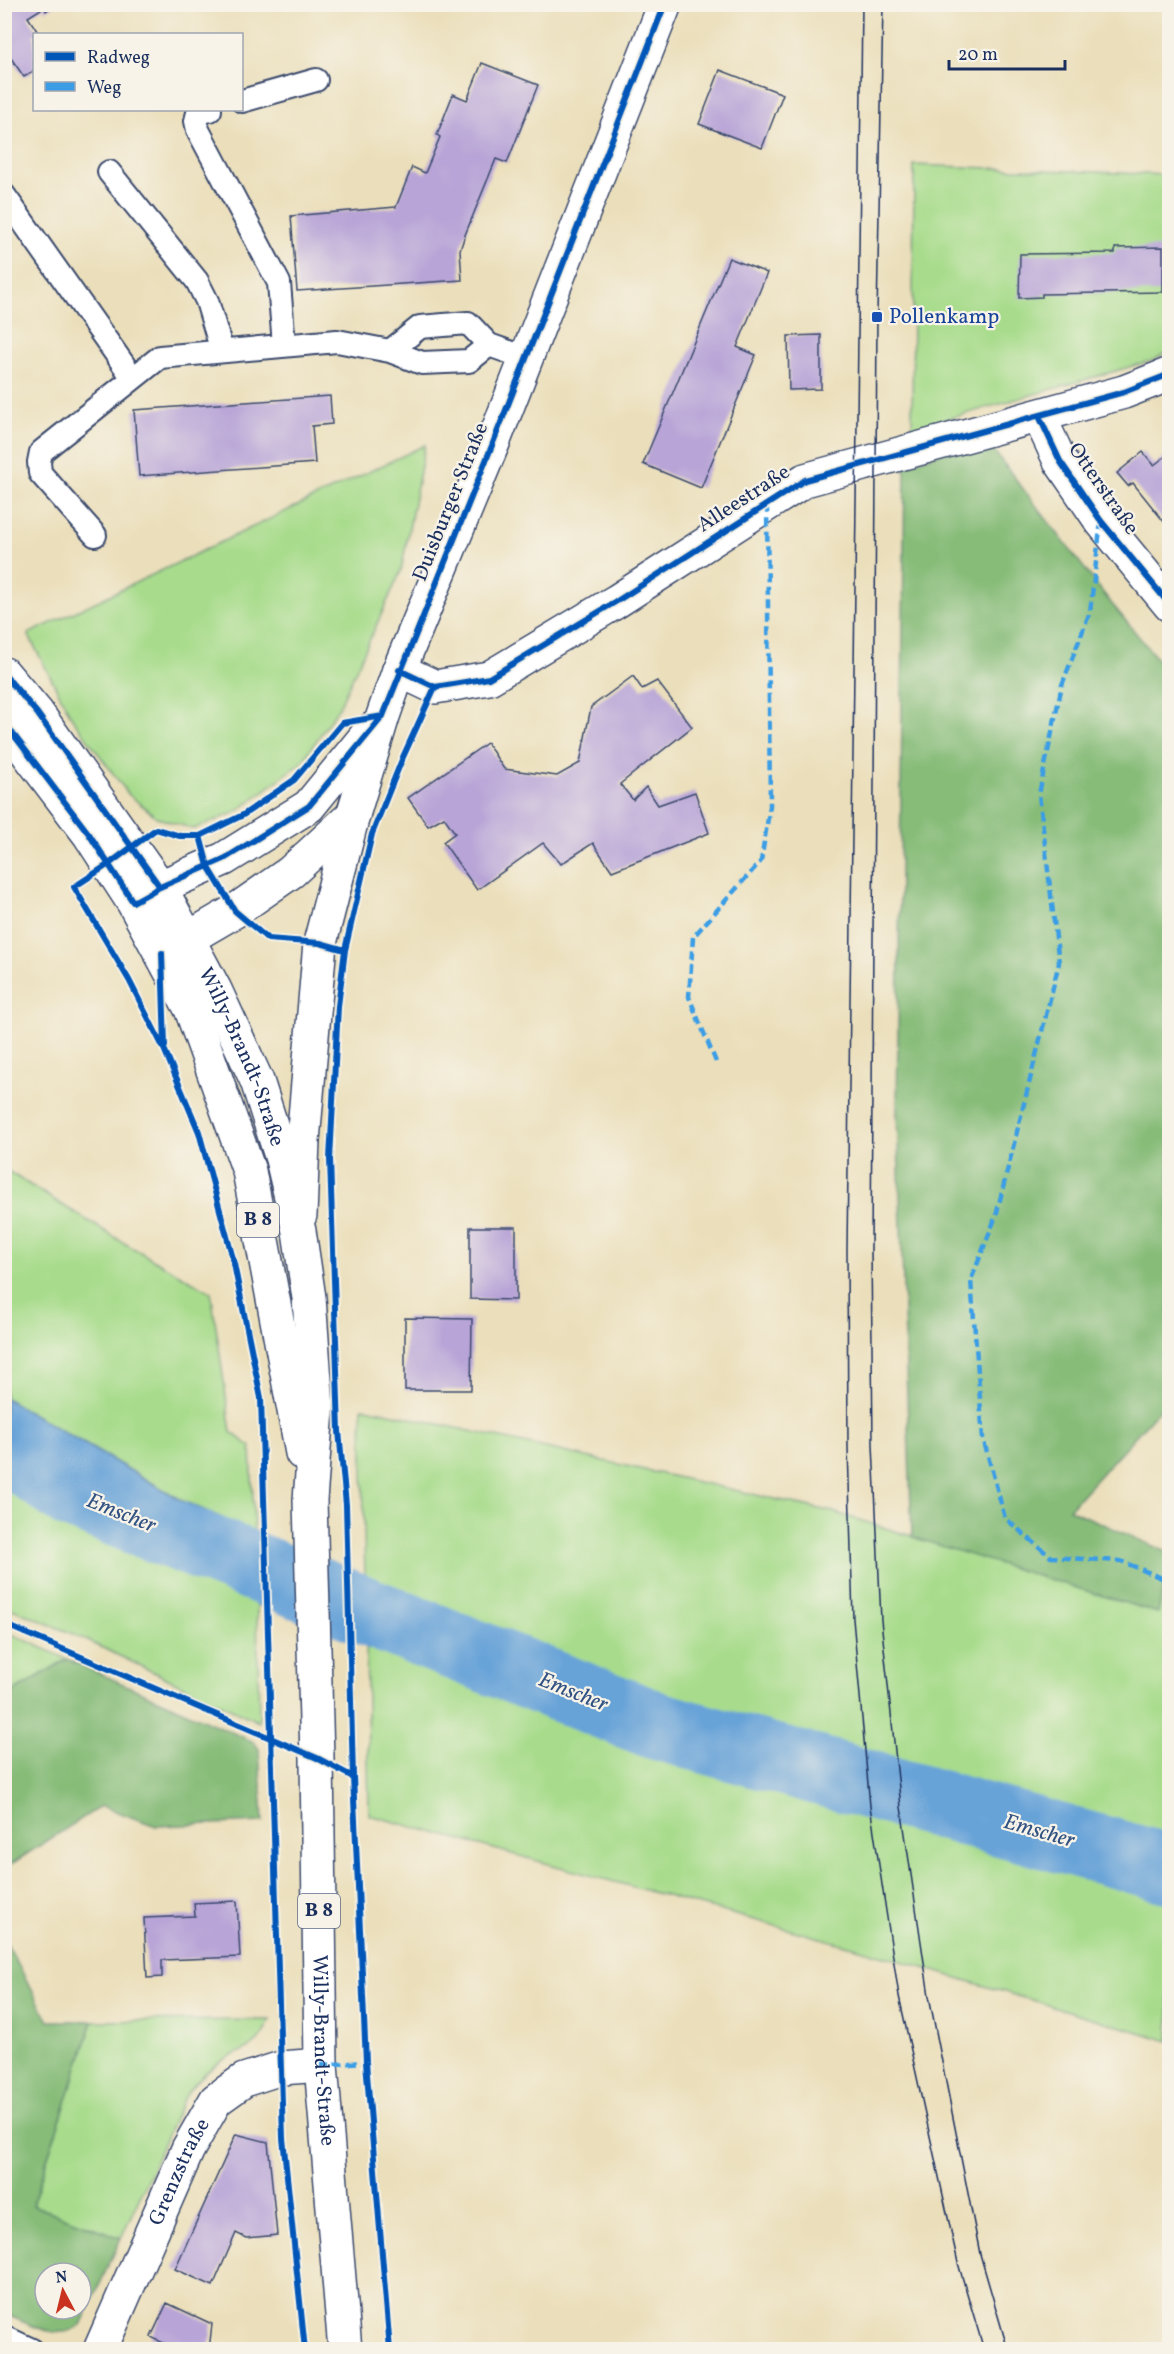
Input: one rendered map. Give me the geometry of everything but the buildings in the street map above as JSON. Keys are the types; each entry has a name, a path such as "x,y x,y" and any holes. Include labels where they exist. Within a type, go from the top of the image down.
{"street":[{"name":"Duisburger Straße","path":"299,1232 303,1141 317,964 335,879 352,815 382,716 399,670 526,358 665,4"},
{"name":"Alleestraße","path":"399,670 435,687 489,678 617,601 805,480 1124,392 1170,374"},
{"name":"Otterstraße","path":"1040,416 1060,461 1101,521 1170,604"},
{"name":"Willy-Brandt-Straße","path":"4,674 37,713 175,945 215,990 256,1081 282,1160 299,1232 309,1298 317,1409 310,1500 316,1705 321,2065 345,2349"},
{"name":"Duisburger Straße","path":"147,895 224,859 309,806 382,716"},
{"name":"Willy-Brandt-Straße","path":"4,722 89,834 147,895"},
{"path":"175,945 235,911 291,872 352,815"},
{"name":"Willy-Brandt-Straße","path":"175,945 192,1009 249,1171 310,1500"},
{"name":"Grenzstraße","path":"100,2349 188,2149 216,2100 244,2080 281,2068 321,2065"}],"lane":[{"path":"243,101 316,80"},
{"path":"206,111 198,113 196,121 198,130 279,283 284,345"},
{"path":"109,171 196,281 207,301 222,351"},
{"path":"4,195 133,378"},
{"path":"390,351 420,327 468,323 489,345 526,358"},
{"path":"95,535 40,472 41,452 160,357 337,341 390,351 422,363 469,361 489,345"},
{"path":"4,2337 32,2349"}],"green space":[{"path":"914,165 1169,175 1169,351 1154,360 912,429"},
{"path":"984,438 1111,603 1169,673 1169,1399 1069,1509 1169,1553 1169,1563 1158,1613 912,1537 897,1114 905,465"},
{"path":"425,445 401,571 339,707 302,762 236,812 194,829 158,818 129,795 72,718 28,634"},
{"path":"4,1169 124,1243 211,1292 231,1432 251,1447 254,1532 185,1502 5,1398"},
{"path":"362,1407 833,1512 1158,1612 1169,1563 1169,2041 857,1948 369,1815"},
{"path":"4,1480 100,1534 257,1604 259,1722 73,1634 5,1606"},
{"path":"5,1631 67,1659 5,1697"},
{"path":"67,1659 254,1742 259,1749 263,1822 156,1826 101,1806 5,1868 5,1697"},
{"path":"5,1941 49,2021 93,2021 32,2205 121,2238 93,2299 93,2261 33,2261 33,2321 83,2321 81,2325 72,2330 63,2332 43,2330 5,2314"},
{"path":"270,2020 257,2042 214,2066 185,2095 121,2238 32,2205 93,2021"}],"water":[{"path":"5,1398 185,1502 254,1532 257,1604 100,1534 5,1480"}],"waterway":[{"name":"Emscher","path":"4,1447 72,1495 655,1725 1170,1869"}],"tram line":[{"path":"862,4 847,1250 848,1447 853,1619 870,1806 899,1996 958,2263 984,2350"},
{"path":"883,4 877,317 871,1249 873,1445 881,1620 901,1807 929,1996 980,2254 1008,2350"}],"marked path":[{"path":"716,1062 689,997 693,937 761,861 770,806 767,504"},
{"path":"1101,521 1090,612 1062,685 1039,794 1059,963 996,1216 971,1280 983,1438 1005,1518 1051,1557 1121,1561 1164,1579"},
{"path":"1170,1575 1164,1579 1170,1597"},
{"path":"321,2065 366,2062"}],"cycle path":[{"path":"4,722 89,834 133,902 160,887 224,859 309,806 383,716 665,4"},
{"path":"399,670 435,687 489,678 617,601 805,480 1124,392 1170,374"},
{"path":"1039,416 1060,461 1101,521 1170,605"},
{"path":"4,674 37,713 160,887"},
{"path":"390,2350 366,2062 353,1777 346,1505 339,1431 330,1159 338,1006 345,950 372,834 403,757 435,687"},
{"path":"305,2350 283,2138 261,1398 233,1259 199,1132 165,1051 129,980 74,887 156,829 180,836 200,836 243,815 294,780 342,723 383,716"},
{"path":"200,836 208,866 235,911 268,939 320,943 345,950"},
{"path":"162,953 165,1046"},
{"path":"4,1624 317,1758 353,1777"}],"place":[{"name":"Pollenkamp","path":"877,317"}]}
